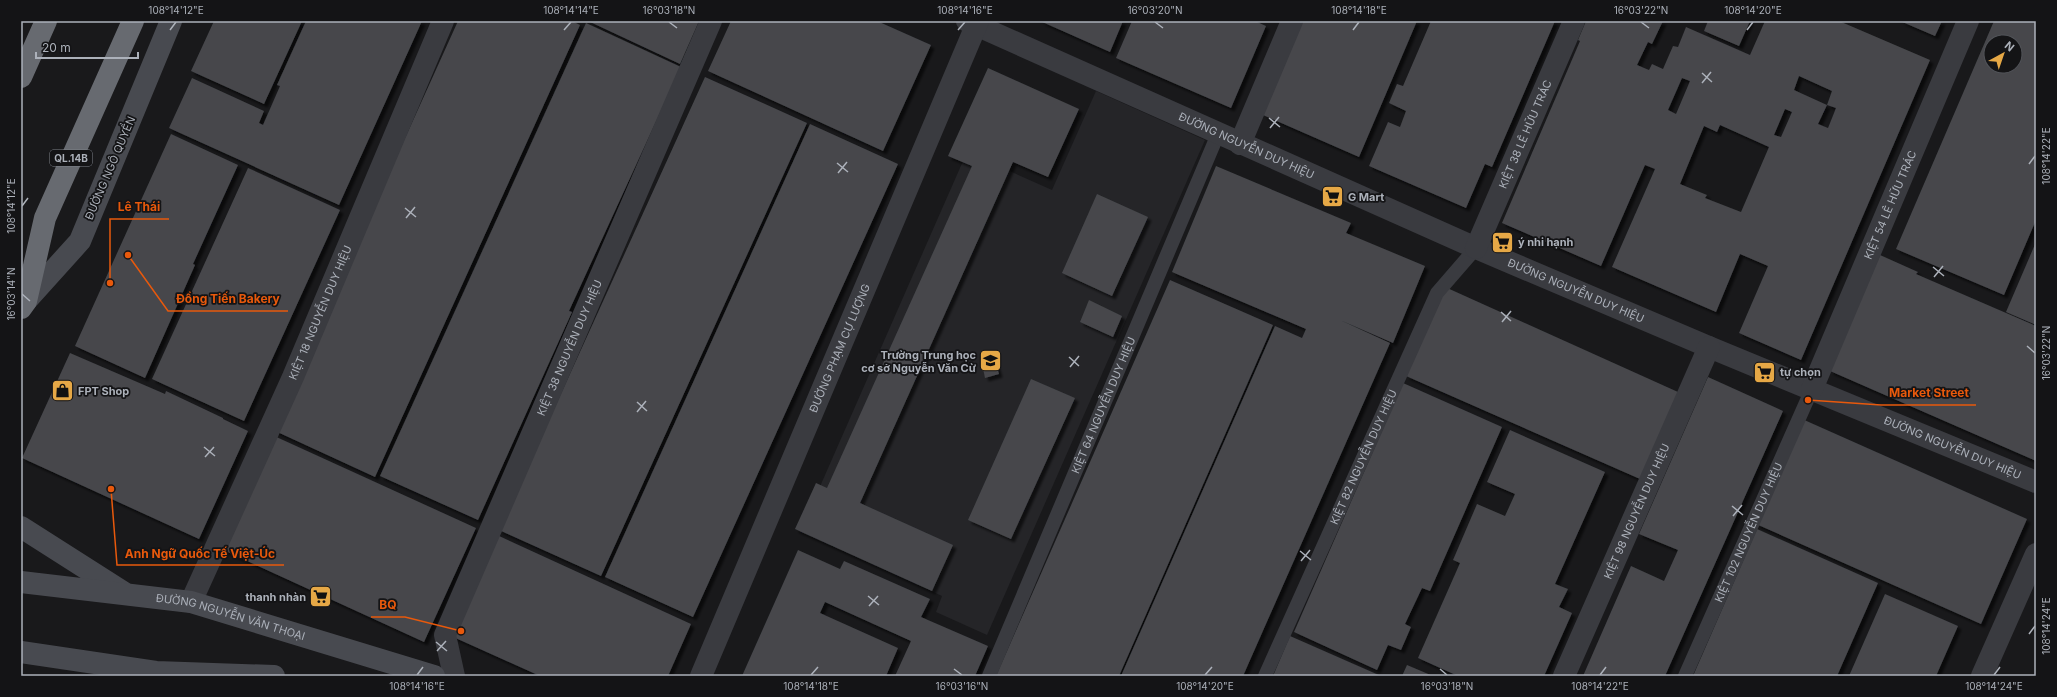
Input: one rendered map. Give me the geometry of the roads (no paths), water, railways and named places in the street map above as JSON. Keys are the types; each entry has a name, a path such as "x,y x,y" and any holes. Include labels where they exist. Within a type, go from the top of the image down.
{"highway":[{"path":"21,77 46,21"},
{"name":"ĐƯỜNG NGÔ QUYỀN","path":"23,304 45,218 133,21"}],"main road":[{"name":"ĐƯỜNG NGÔ QUYỀN","path":"23,304 80,241 171,21"},
{"path":"21,526 128,595"},
{"name":"ĐƯỜNG NGUYỄN VĂN THOẠI","path":"21,582 191,602 434,676"},
{"path":"21,652 150,674 274,676"}],"street":[{"name":"KIỆT 18 NGUYỄN DUY HIỆU","path":"191,602 293,378 443,21"},
{"name":"KIỆT 38 NGUYỄN DUY HIỆU","path":"454,676 445,635 710,21"},
{"path":"1240,144 1292,21"},
{"name":"KIỆT 38 LÊ HỮU TRÁC","path":"1476,248 1574,21"},
{"name":"KIỆT 54 LÊ HỮU TRÁC","path":"1812,389 1968,21"},
{"name":"ĐƯỜNG NGUYỄN DUY HIỆU","path":"974,22 1240,144 1476,248 1709,348 2036,482"},
{"name":"ĐƯỜNG PHẠM CỰ LƯỢNG","path":"701,676 974,22"},
{"name":"KIỆT 98 NGUYỄN DUY HIỆU","path":"1564,676 1709,348"},
{"path":"1982,676 2036,554"}],"lane":[{"name":"KIỆT 64 NGUYỄN DUY HIỆU","path":"989,676 1218,134"},
{"name":"KIỆT 82 NGUYỄN DUY HIỆU","path":"1265,676 1436,293 1476,248"},
{"name":"KIỆT 102 NGUYỄN DUY HIỆU","path":"1685,676 1812,389"}],"place":[{"name":"G Mart","path":"1333,197"},
{"name":"ý nhi hạnh","path":"1503,242"},
{"name":"Đồng Tiến Bakery","path":"128,255"},
{"name":"Lê Thái","path":"110,283"},
{"name":"Trường Trung học cơ sở Nguyễn Văn Cừ","path":"991,361"},
{"name":"tự chọn","path":"1765,372"},
{"name":"FPT Shop","path":"62,391"},
{"name":"Market Street","path":"1808,400"},
{"name":"Anh Ngữ Quốc Tế Việt-Úc","path":"111,489"},
{"name":"thanh nhàn","path":"321,597"},
{"name":"BQ","path":"461,631"}]}
